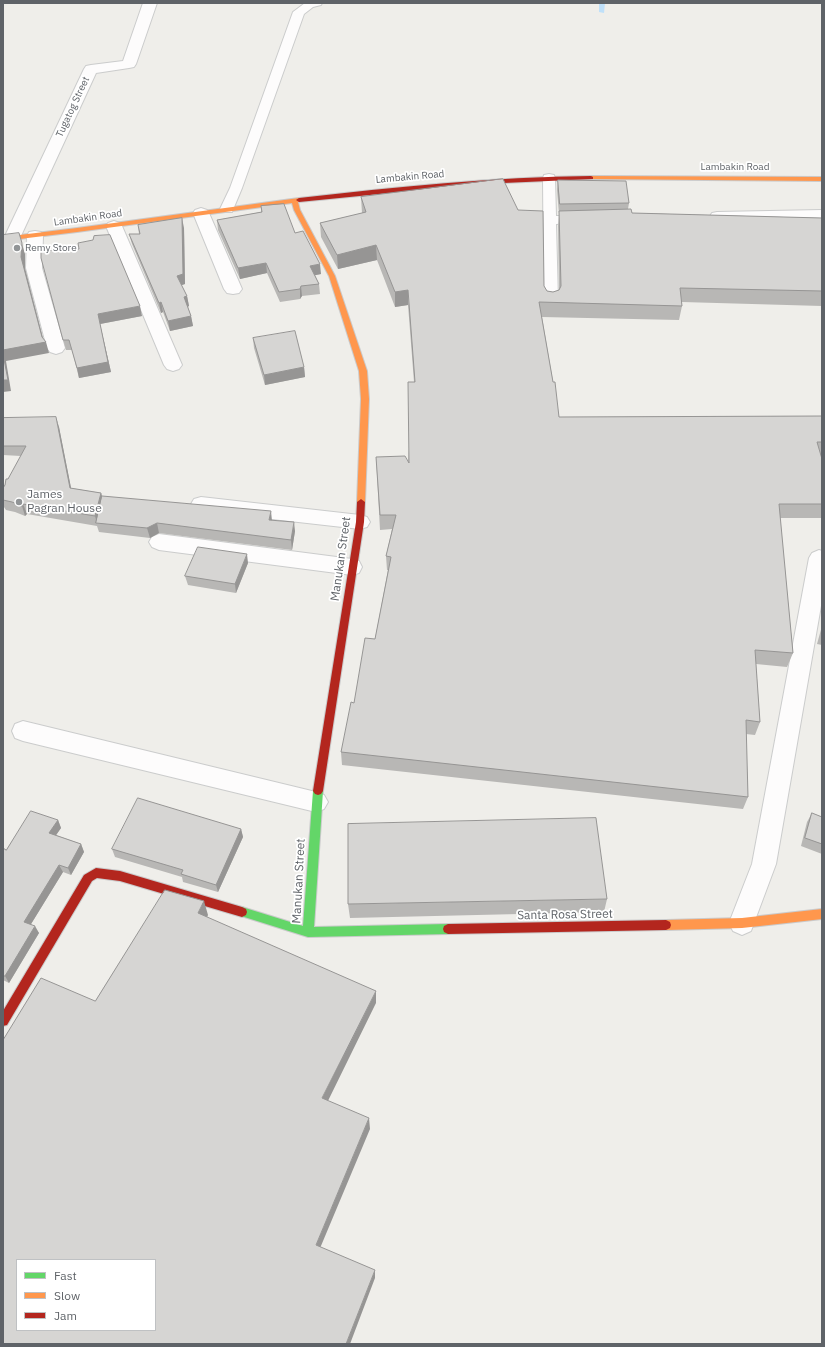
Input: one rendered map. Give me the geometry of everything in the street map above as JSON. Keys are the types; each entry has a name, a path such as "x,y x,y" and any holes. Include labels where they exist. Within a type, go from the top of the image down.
{"street":[{"name":"Tugatog Street","path":"7,238 91,70 129,64 150,3"},
{"name":"Lambakin Road","path":"7,238 35,236 227,209 413,187 549,178 822,179"},
{"name":"Manukan Street","path":"295,201 297,210 332,276 363,371 365,398 360,522 316,802 308,932"},
{"path":"201,213 233,289"},
{"path":"114,226 173,365"},
{"path":"35,236 34,268 56,348"},
{"path":"200,504 360,522"},
{"path":"159,542 352,567"},
{"path":"742,923 764,864 819,558 822,559"},
{"path":"23,731 316,802"},
{"name":"Santa Rosa Street","path":"3,1021 88,878 96,873 120,876 308,932 742,923 822,914"}],"lane":[{"path":"227,209 236,188 299,12 309,5 317,3"},
{"path":"549,178 551,301"},
{"path":"702,216 822,214"},
{"path":"550,220 598,219"}],"building":[{"path":"503,179 518,210 543,211 544,286 547,291 553,292 559,290 561,286 559,211 631,209 632,213 822,218 822,291 680,288 682,306 539,302 553,382 555,382 559,417 822,416 822,442 817,442 822,459 822,504 779,504 793,653 755,650 760,722 746,720 748,797 341,752 351,702 354,703 365,638 375,639 391,557 386,556 396,515 380,515 376,457 405,456 409,463 408,382 415,382 408,290 395,292 376,245 337,255 320,223 366,212 361,197"},
{"path":"558,180 626,181 629,203 560,204"},
{"path":"284,204 295,233 303,231 320,264 310,266 319,284 301,286 300,289 279,292 266,263 238,268 217,220 262,212 261,206"},
{"path":"182,218 183,274 177,276 187,296 184,297 191,316 168,321 161,302 159,303 129,234 140,234 138,225"},
{"path":"19,233 22,243 21,257 42,337 46,342 3,350 3,235"},
{"path":"110,235 140,306 98,314 108,362 77,368 69,340 63,340 41,258 41,251 79,249 78,243 93,240 94,236"},
{"path":"295,331 304,367 264,375 253,338"},
{"path":"3,354 8,380 3,380"},
{"path":"56,417 70,488 101,493 95,516 23,504 22,506 3,500 3,488 6,479 8,479 26,446 3,446 3,418"},
{"path":"102,496 271,511 269,520 294,522 291,540 157,523 147,528 96,523"},
{"path":"198,547 247,554 235,584 185,576"},
{"path":"138,798 241,829 216,885 181,874 183,870 112,849"},
{"path":"31,811 58,820 49,833 81,844 68,868 59,865 24,922 35,926 5,976 3,976 3,848 6,850"},
{"path":"812,813 822,817 822,844 805,838"},
{"path":"596,818 607,899 348,904 348,824"},
{"path":"165,890 204,901 198,913 376,991 322,1098 369,1118 316,1245 375,1270 346,1344 3,1344 3,1040 41,978 95,1001"}],"waterway":[{"path":"602,3 602,12"}],"traffic: fast":[{"path":"308,932 318,791"},
{"path":"242,912 308,932 448,929"}],"traffic: slow":[{"path":"591,178 822,179"},
{"path":"3,239 299,200"},
{"path":"295,201 297,210 332,276 363,371 365,399 361,502"},
{"path":"666,925 742,923 822,914"}],"traffic: jam":[{"path":"299,200 408,188 481,182 554,178 591,178"},
{"path":"318,791 360,522 361,502"},
{"path":"3,1021 88,878 96,873 120,876 242,912"},
{"path":"448,929 666,925"}],"place":[{"name":"Remy Store","path":"17,248"},
{"name":"James Pagran House","path":"19,502"}]}
